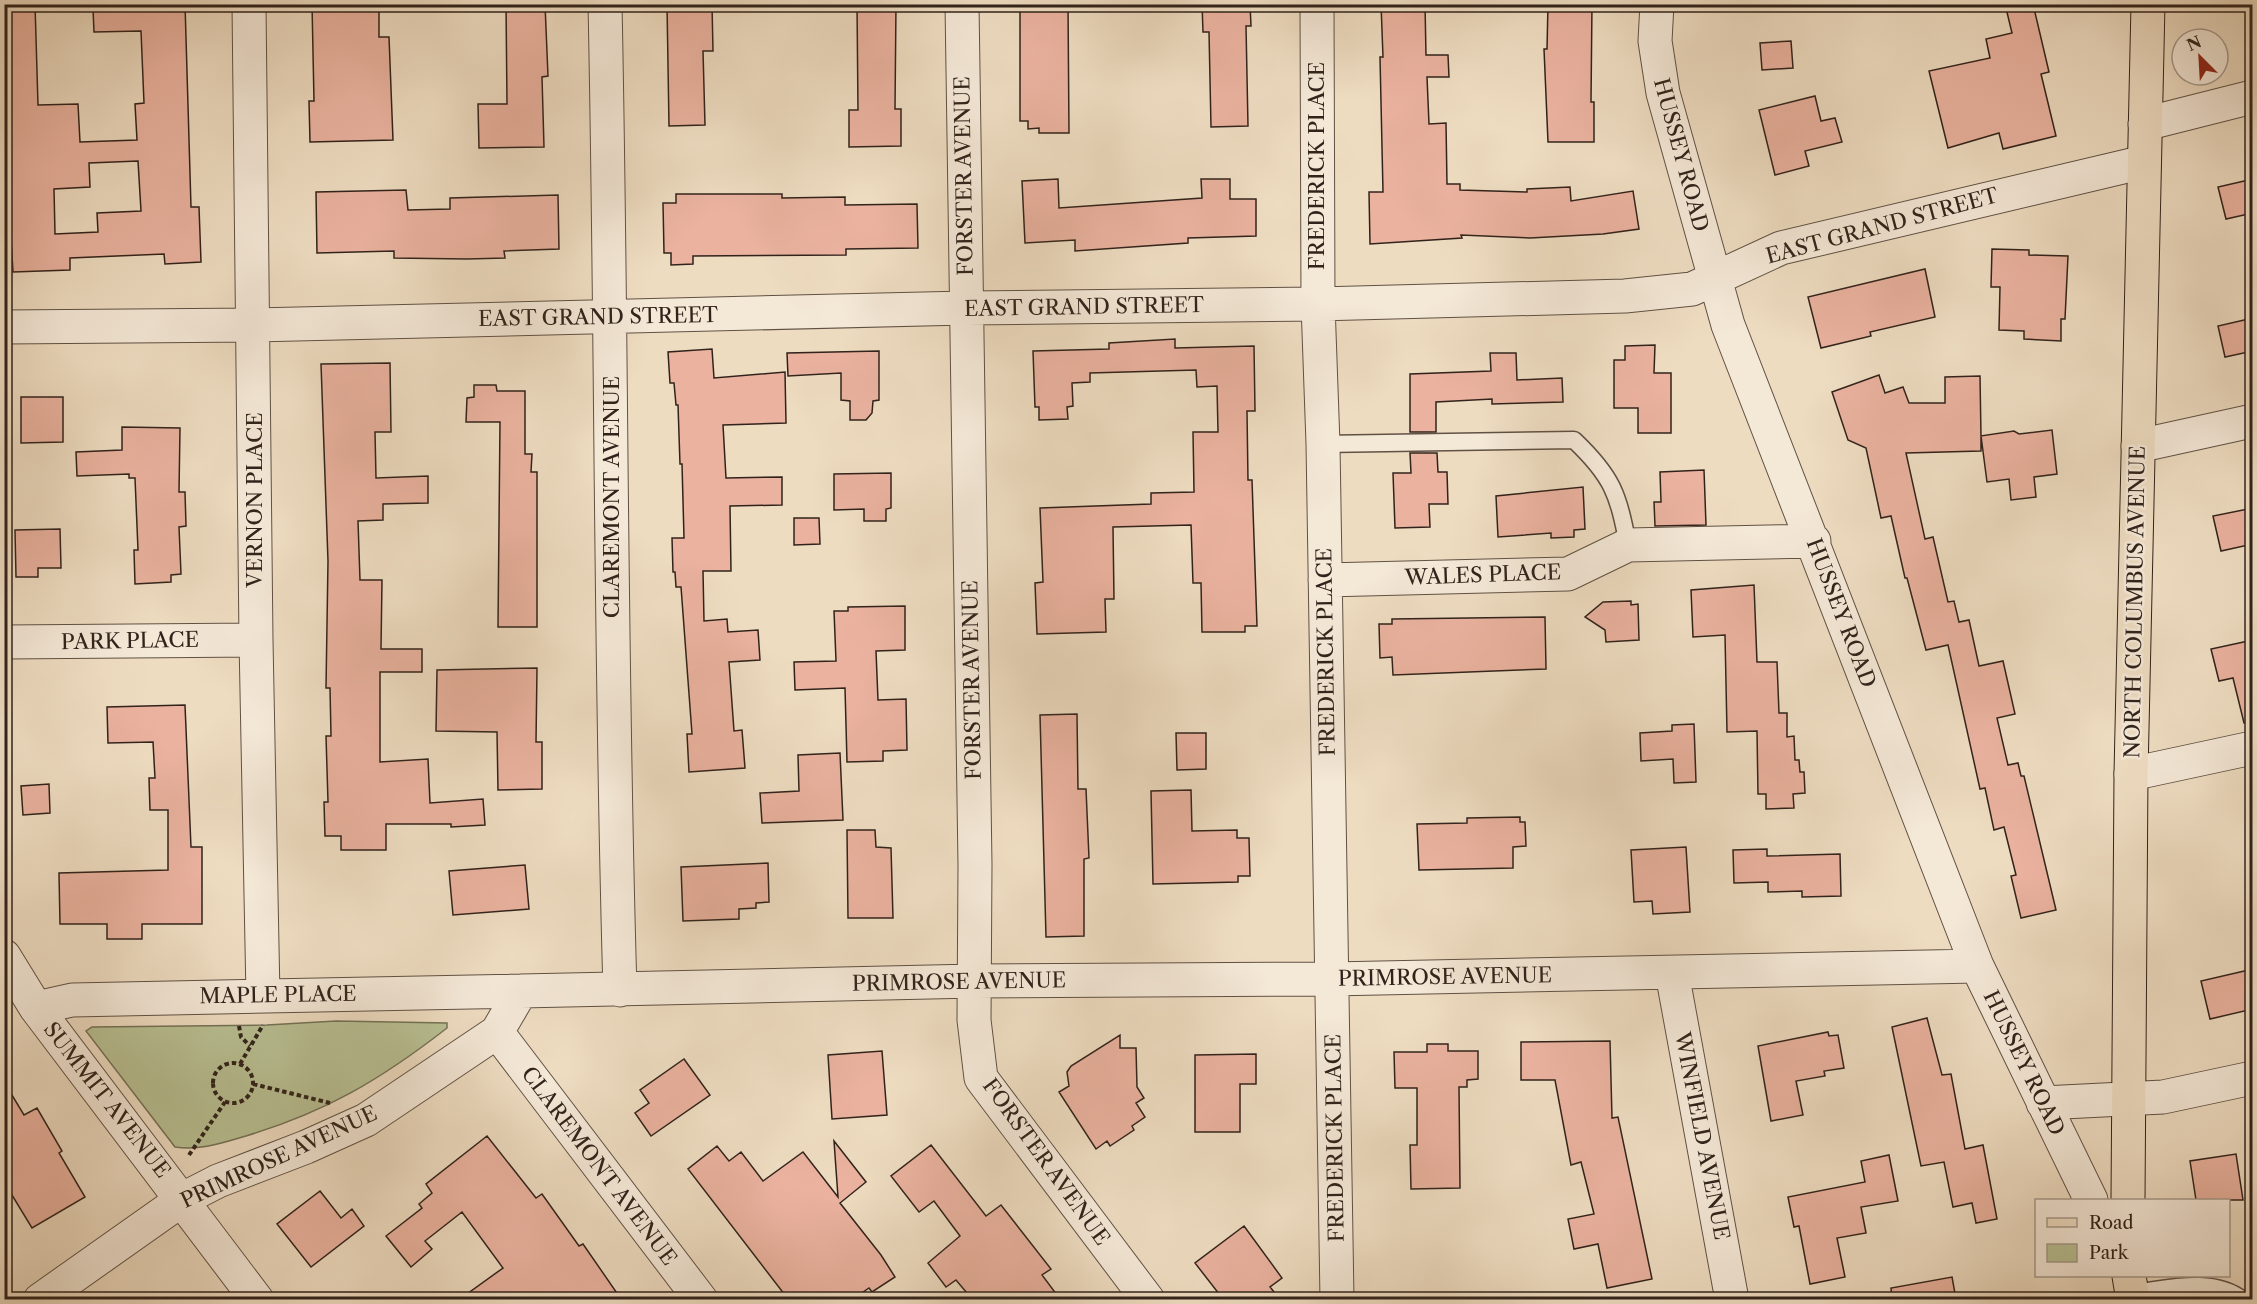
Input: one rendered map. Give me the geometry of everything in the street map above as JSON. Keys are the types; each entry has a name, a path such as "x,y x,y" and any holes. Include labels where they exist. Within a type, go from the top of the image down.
{"main road":[{"name":"NORTH COLUMBUS AVENUE","path":"2128,1199 2131,774 2148,4"}],"street":[{"name":"VERNON PLACE","path":"249,4 256,640 264,1009"},
{"name":"CLAREMONT AVENUE","path":"605,4 611,317 612,721 620,990"},
{"name":"FORSTER AVENUE","path":"962,4 974,1020 981,1078 1148,1299"},
{"name":"FREDERICK PLACE","path":"1317,4 1318,304 1323,444 1331,979 1335,1053 1337,1299"},
{"name":"HUSSEY ROAD","path":"1657,4 1655,41 1662,93 1728,325 1814,541 1977,966 2091,1199"},
{"path":"2145,124 2253,97"},
{"name":"EAST GRAND STREET","path":"4,327 254,325 966,308 1318,304 1625,296 1692,289 1713,277 1781,248 2144,162"},
{"path":"2138,446 2253,421"},
{"name":"WALES PLACE","path":"1325,580 1568,574 1628,545 1814,541"},
{"name":"PARK PLACE","path":"4,642 256,640"},
{"path":"2131,774 2253,748"},
{"name":"SUMMIT AVENUE","path":"4,956 36,1008 257,1299"},
{"name":"PRIMROSE AVENUE","path":"40,1299 183,1199 219,1181 306,1147 366,1120 497,1032 521,991 975,981 1331,979 1977,966"},
{"name":"WINFIELD AVENUE","path":"1672,973 1732,1299"},
{"name":"MAPLE PLACE","path":"36,1008 72,1000 264,1009 521,991"},
{"name":"CLAREMONT AVENUE","path":"497,1032 701,1299"},
{"path":"2043,1103 2163,1097 2253,1078"}],"lane":[{"path":"1323,444 1574,440 1598,463 1619,499 1628,545"},
{"path":"2131,1289 2196,1285 2226,1289 2243,1299"}],"path":[{"path":"240,1064 250,1046 264,1009"},
{"path":"239,1022 241,1037 250,1046"},
{"path":"226,1064 240,1064 250,1072 253,1084 244,1100 225,1102 219,1098 212,1086 215,1072 226,1064"},
{"path":"253,1084 340,1105"},
{"path":"189,1155 225,1102"}],"green space":[{"path":"336,1021 447,1023 447,1028 398,1064 351,1093 326,1105 275,1127 210,1146 193,1148 175,1147 86,1031 92,1027 267,1025"}],"building":[{"path":"4,4 35,4 38,105 78,104 80,142 137,140 135,104 144,103 141,31 94,32 93,9 141,8 141,4 185,4 191,207 199,207 201,262 165,264 164,254 70,258 70,270 13,272 10,222 4,222","holes":["138,161 141,211 97,213 98,232 55,234 54,189 90,187 89,163"]},
{"path":"312,4 379,4 379,37 389,37 393,140 310,142 309,101 314,101"},
{"path":"506,4 545,4 548,76 542,77 544,147 479,148 478,104 507,104"},
{"path":"667,4 712,4 713,51 703,51 705,125 669,126"},
{"path":"857,4 896,4 895,109 901,109 901,146 849,147 849,110 858,110"},
{"path":"1020,4 1068,4 1069,133 1039,133 1039,128 1028,129 1028,121 1020,121"},
{"path":"1202,4 1250,4 1251,26 1246,26 1248,126 1211,127 1209,32 1203,32"},
{"path":"1381,4 1425,4 1426,55 1448,55 1449,77 1427,77 1429,124 1446,123 1447,184 1460,184 1460,190 1527,192 1527,189 1570,187 1571,201 1633,191 1639,229 1603,234 1530,238 1461,235 1462,238 1370,244 1369,192 1383,192"},
{"path":"1548,4 1592,4 1591,102 1594,102 1594,142 1548,142 1544,49 1547,49"},
{"path":"2005,4 2033,4 2049,72 2041,74 2056,136 2003,149 1999,133 1948,148 1929,71 1990,58 1986,39 2012,33"},
{"path":"1791,41 1793,68 1762,70 1760,43"},
{"path":"1815,96 1821,121 1835,118 1842,142 1805,151 1809,166 1775,175 1759,110"},
{"path":"1058,179 1059,208 1202,198 1201,179 1230,179 1230,199 1256,199 1256,236 1188,238 1188,243 1075,251 1075,240 1025,243 1022,181"},
{"path":"2253,179 2253,213 2226,219 2218,187"},
{"path":"406,190 408,210 450,209 450,198 558,195 559,249 504,251 505,258 467,259 394,258 394,251 317,253 316,192"},
{"path":"676,194 782,194 782,198 845,197 845,205 917,204 918,248 846,249 846,255 693,256 693,264 671,265 671,253 664,253 663,203 676,203"},
{"path":"1992,249 2029,250 2029,255 2068,256 2065,319 2061,319 2061,341 2024,339 2024,331 1999,330 2000,287 1991,287"},
{"path":"1925,269 1935,317 1870,332 1871,336 1821,348 1808,297"},
{"path":"2253,318 2253,351 2225,357 2218,326"},
{"path":"1175,339 1175,348 1254,346 1255,411 1247,411 1248,480 1252,480 1257,626 1245,626 1245,632 1202,632 1201,583 1193,583 1191,525 1113,527 1114,599 1105,599 1106,632 1037,634 1035,583 1043,582 1040,508 1151,504 1151,493 1194,492 1193,432 1218,432 1217,386 1197,387 1196,370 1090,373 1090,382 1072,383 1073,406 1067,407 1068,419 1039,420 1039,407 1035,407 1033,351 1109,349 1109,343"},
{"path":"1655,345 1654,373 1671,373 1671,433 1638,433 1638,408 1614,408 1614,360 1625,360 1625,346"},
{"path":"712,349 714,378 785,372 786,423 723,425 726,478 782,477 782,505 730,506 731,571 703,571 704,621 727,619 728,632 758,630 760,660 729,662 734,731 742,730 745,768 689,772 687,734 692,734 681,587 676,587 675,572 673,572 672,538 684,538 682,464 680,464 678,405 676,405 674,383 670,383 668,352"},
{"path":"879,351 879,400 873,401 872,413 866,420 850,420 850,401 841,400 841,373 788,376 787,353"},
{"path":"1490,353 1516,353 1517,380 1562,378 1563,402 1492,404 1492,399 1436,402 1436,432 1410,432 1410,374 1491,371"},
{"path":"390,363 391,432 375,432 376,478 428,476 428,503 383,504 383,520 358,521 360,580 382,580 381,649 422,649 422,672 380,672 380,762 428,759 430,803 483,799 485,825 451,827 451,824 386,824 386,850 341,850 341,836 325,836 324,802 328,802 326,736 331,736 330,688 326,688 328,561 321,364"},
{"path":"1879,375 1885,393 1903,387 1909,403 1945,403 1945,377 1980,376 1981,451 1906,453 1925,539 1933,537 1948,602 1954,601 1959,622 1969,620 1979,666 2003,661 2015,714 1997,718 2008,765 2018,763 2021,776 2024,776 2056,910 2021,918 2011,876 2016,875 2004,827 1994,830 1985,788 1980,789 1948,645 1926,650 1907,578 1905,578 1891,516 1881,518 1866,448 1848,440 1832,392"},
{"path":"474,385 496,385 497,391 525,391 525,454 532,454 531,472 537,472 537,627 498,627 500,422 466,422 467,398 474,397"},
{"path":"21,397 63,397 63,442 21,443"},
{"path":"122,427 180,428 179,492 185,492 186,526 179,527 181,574 171,575 171,582 135,584 134,550 138,550 135,478 129,478 129,474 77,476 76,452 122,450"},
{"path":"2052,430 2057,474 2034,477 2036,497 2011,500 2009,479 1987,482 1981,436 2014,431 2019,434"},
{"path":"1410,453 1437,453 1438,472 1447,472 1448,504 1429,504 1430,527 1395,528 1393,473 1411,473"},
{"path":"1704,470 1706,525 1655,526 1654,502 1661,502 1660,472"},
{"path":"891,473 891,508 886,509 886,521 864,521 864,509 834,510 834,474"},
{"path":"1583,487 1585,529 1574,530 1574,537 1551,538 1551,533 1498,537 1496,496"},
{"path":"2253,508 2253,544 2221,551 2213,516"},
{"path":"794,518 819,518 820,544 794,545"},
{"path":"60,529 61,568 38,568 38,577 16,577 15,530"},
{"path":"1754,585 1757,662 1777,662 1779,713 1787,713 1787,737 1794,736 1795,760 1799,760 1800,772 1804,772 1805,793 1793,794 1794,808 1766,809 1766,794 1758,794 1757,731 1727,732 1725,635 1693,637 1691,590"},
{"path":"1631,601 1631,605 1638,604 1639,640 1606,642 1605,630 1585,617 1603,602"},
{"path":"905,606 905,650 876,651 878,700 906,699 907,750 883,751 883,761 847,762 845,688 795,690 794,662 836,661 834,611 848,611 848,607"},
{"path":"1545,617 1546,669 1393,675 1392,657 1380,658 1379,624 1392,624 1392,619"},
{"path":"2253,640 2253,722 2244,723 2233,678 2219,681 2211,649"},
{"path":"537,668 536,742 542,742 542,789 498,790 497,732 436,731 437,670"},
{"path":"185,705 191,847 202,847 202,924 142,924 142,939 107,939 107,924 60,924 59,873 168,870 168,810 150,810 149,778 155,778 153,742 108,743 107,707"},
{"path":"1077,714 1078,789 1086,789 1089,858 1084,859 1084,936 1046,937 1040,715"},
{"path":"1694,724 1696,782 1674,783 1673,759 1641,761 1640,733 1672,731 1672,725"},
{"path":"1176,733 1206,733 1206,769 1177,770"},
{"path":"840,753 843,820 762,823 760,793 799,791 798,755"},
{"path":"49,784 50,813 23,815 21,786"},
{"path":"1191,790 1192,831 1237,830 1237,838 1249,838 1250,876 1238,876 1238,882 1153,884 1151,791"},
{"path":"1520,817 1520,822 1525,822 1526,846 1513,847 1513,868 1419,870 1417,824 1467,823 1467,818"},
{"path":"847,830 875,830 876,847 891,848 893,918 848,918"},
{"path":"1686,847 1690,912 1653,914 1652,901 1634,902 1631,850"},
{"path":"1767,849 1767,856 1840,854 1841,896 1802,897 1802,891 1768,892 1768,882 1734,883 1733,850"},
{"path":"768,863 769,902 756,903 756,908 739,909 739,919 683,921 681,867"},
{"path":"525,865 529,909 453,915 449,871"},
{"path":"2253,969 2253,1009 2210,1019 2201,981"},
{"path":"1927,1018 1942,1075 1951,1074 1965,1149 1983,1145 1997,1219 1976,1223 1972,1203 1953,1207 1944,1162 1921,1166 1892,1027"},
{"path":"1828,1032 1829,1036 1838,1035 1844,1068 1824,1071 1825,1076 1796,1081 1803,1115 1771,1121 1758,1046"},
{"path":"1120,1035 1120,1048 1136,1048 1137,1087 1144,1098 1136,1103 1145,1117 1132,1126 1134,1130 1110,1146 1107,1141 1096,1149 1059,1092 1069,1086 1067,1072 1071,1066"},
{"path":"1610,1041 1612,1118 1618,1117 1652,1279 1607,1288 1598,1244 1574,1249 1568,1219 1594,1214 1581,1162 1571,1165 1555,1080 1521,1080 1521,1042"},
{"path":"1427,1044 1448,1044 1448,1051 1478,1051 1478,1079 1467,1080 1467,1087 1459,1087 1460,1188 1411,1189 1410,1145 1417,1145 1417,1088 1395,1088 1394,1052 1427,1052"},
{"path":"882,1051 887,1115 832,1119 828,1055"},
{"path":"1256,1054 1256,1084 1240,1084 1240,1132 1195,1132 1195,1055"},
{"path":"684,1059 710,1095 651,1136 635,1113 649,1103 640,1090"},
{"path":"4,1082 24,1115 37,1108 62,1151 59,1153 85,1197 32,1228 4,1182"},
{"path":"487,1136 536,1198 542,1194 579,1246 583,1244 621,1299 460,1299 503,1268 462,1212 425,1241 432,1249 411,1267 386,1236 422,1208 419,1204 432,1193 426,1184"},
{"path":"834,1141 866,1182 840,1203 881,1255 895,1277 872,1292 869,1288 853,1299 788,1299 688,1169 717,1146 729,1161 741,1152 763,1181 803,1152 838,1197"},
{"path":"931,1145 986,1216 1001,1205 1051,1269 1042,1275 1060,1299 972,1299 956,1280 946,1287 928,1263 960,1236 934,1201 919,1212 891,1176"},
{"path":"2236,1154 2243,1200 2196,1199 2190,1161"},
{"path":"1889,1155 1898,1201 1861,1207 1866,1233 1837,1238 1845,1277 1810,1284 1799,1226 1794,1227 1788,1197 1865,1182 1861,1161"},
{"path":"320,1191 341,1218 352,1209 364,1226 311,1267 277,1224"},
{"path":"1244,1226 1282,1278 1270,1287 1280,1299 1223,1299 1195,1263"},
{"path":"1952,1277 1956,1299 1892,1299 1891,1288"}]}
